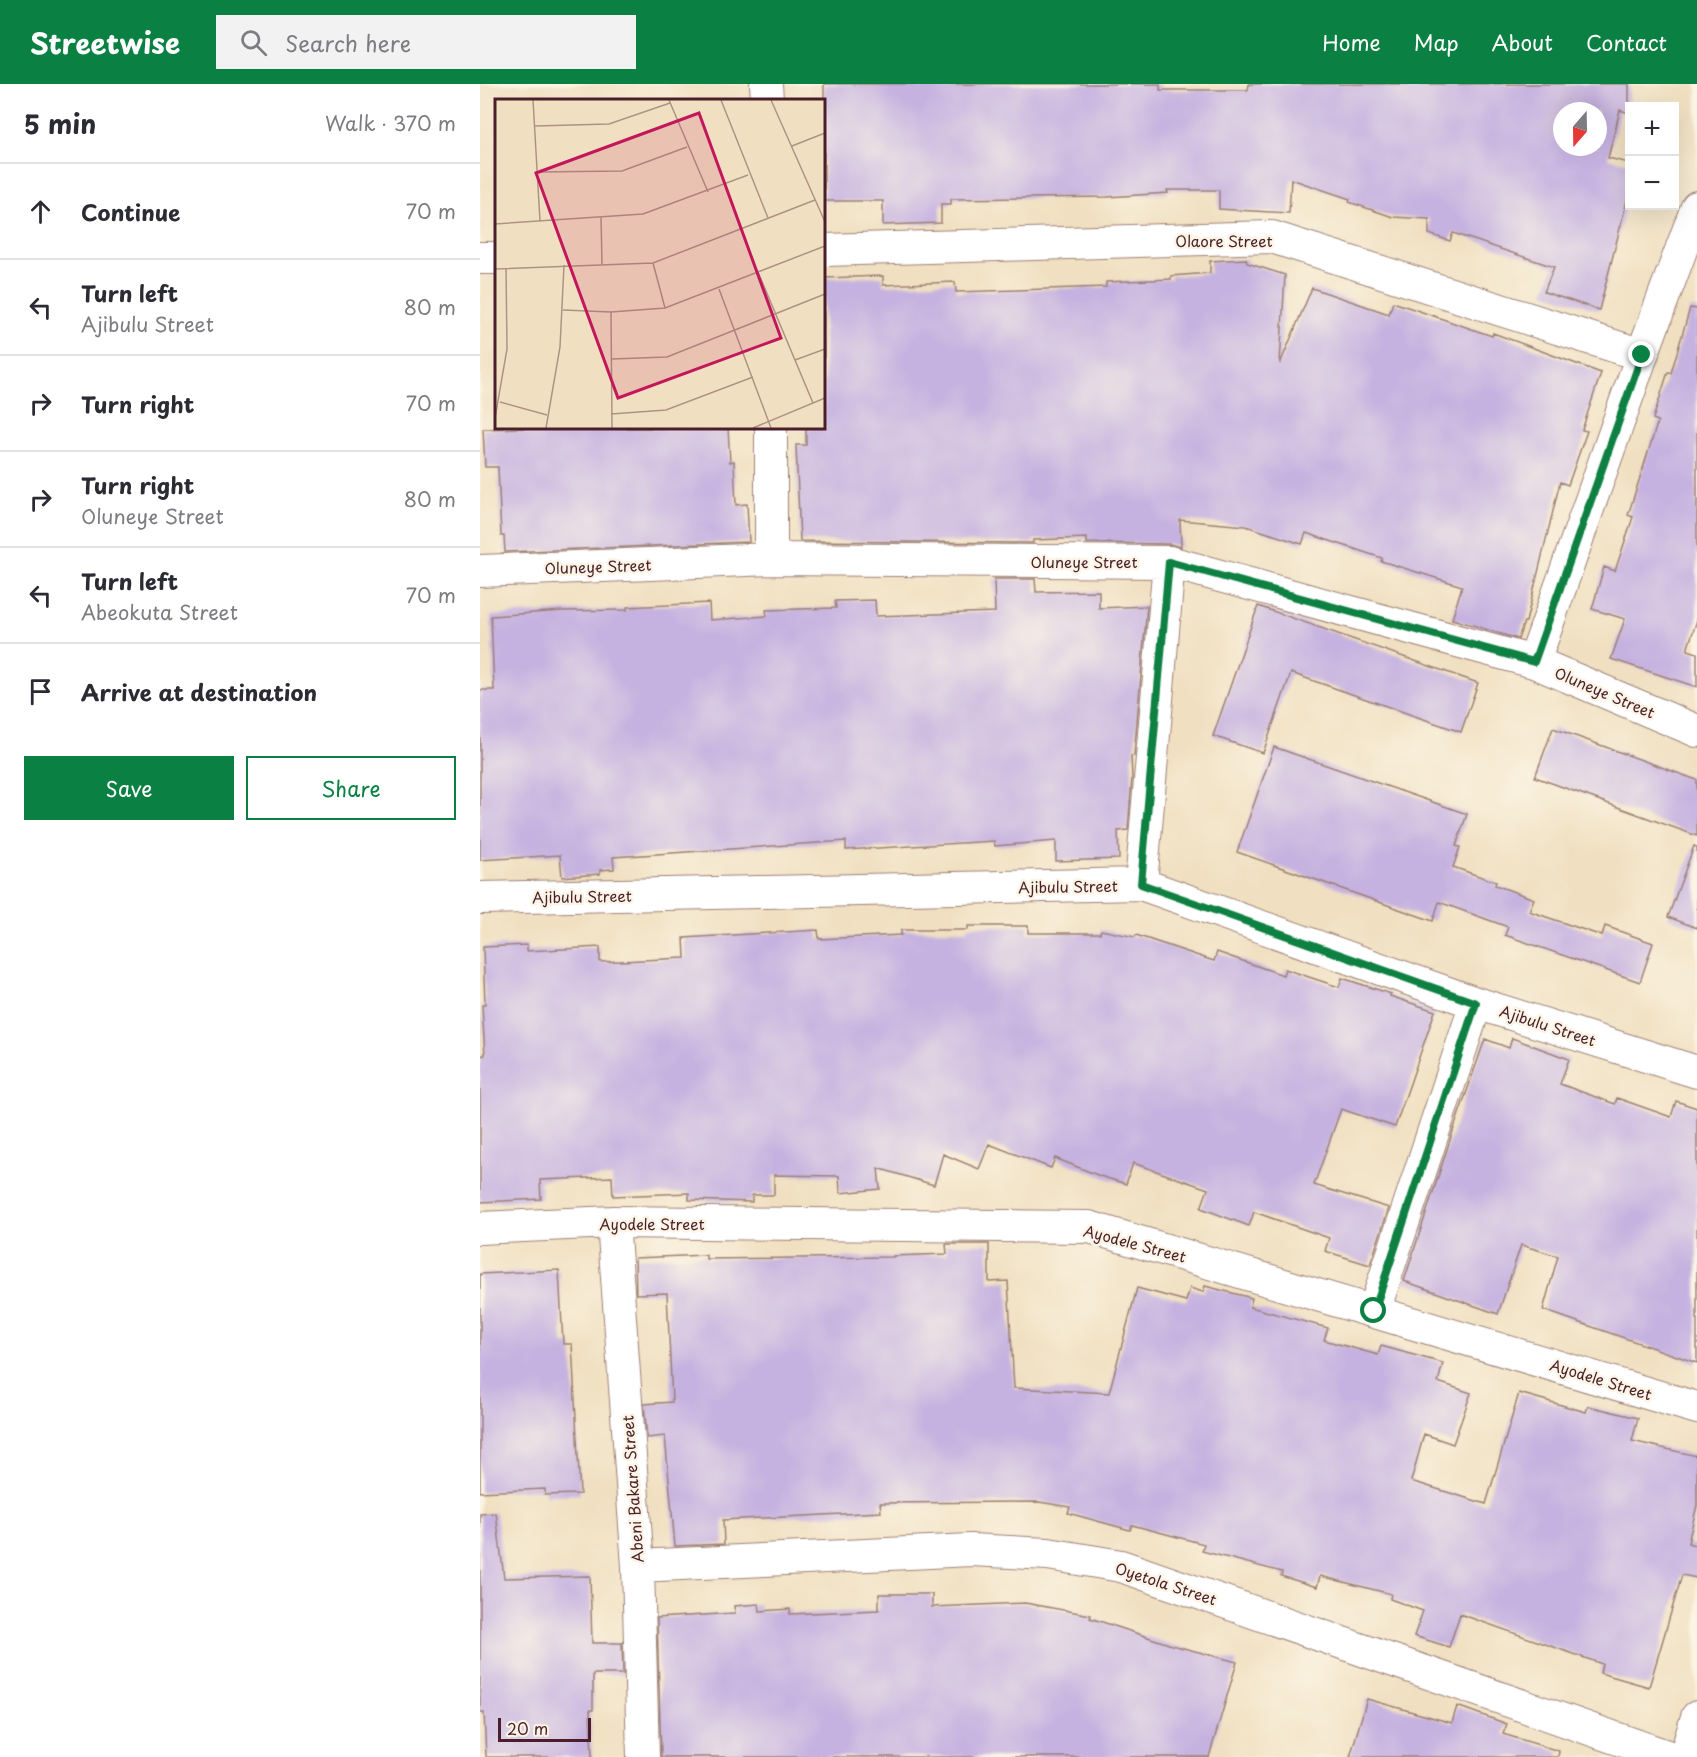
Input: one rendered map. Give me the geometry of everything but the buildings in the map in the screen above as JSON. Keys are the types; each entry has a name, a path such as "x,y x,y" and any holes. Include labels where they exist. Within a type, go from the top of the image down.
{"street":[{"path":"766,84 767,99"},
{"path":"1534,662 1642,355 1697,207"},
{"name":"Olaore Street","path":"825,250 1272,237 1642,355"},
{"path":"771,429 771,560"},
{"name":"Oluneye Street","path":"480,571 771,560 1169,562 1534,662 1697,731"},
{"path":"1141,884 1169,562"},
{"name":"Ajibulu Street","path":"480,898 1141,884 1476,1003 1697,1072"},
{"path":"1374,1311 1476,1003"},
{"name":"Ayodele Street","path":"480,1228 613,1222 1089,1227 1697,1408"},
{"name":"Abeni Bakare Street","path":"613,1222 638,1566 643,1757"},
{"name":"Oyetola Street","path":"638,1566 971,1550 1048,1554 1121,1566 1670,1757"},
{"path":"1684,1757 1697,1717"}],"route":[{"path":"1374,1311 1476,1003 1141,884 1169,562 1534,662 1642,355"}]}
